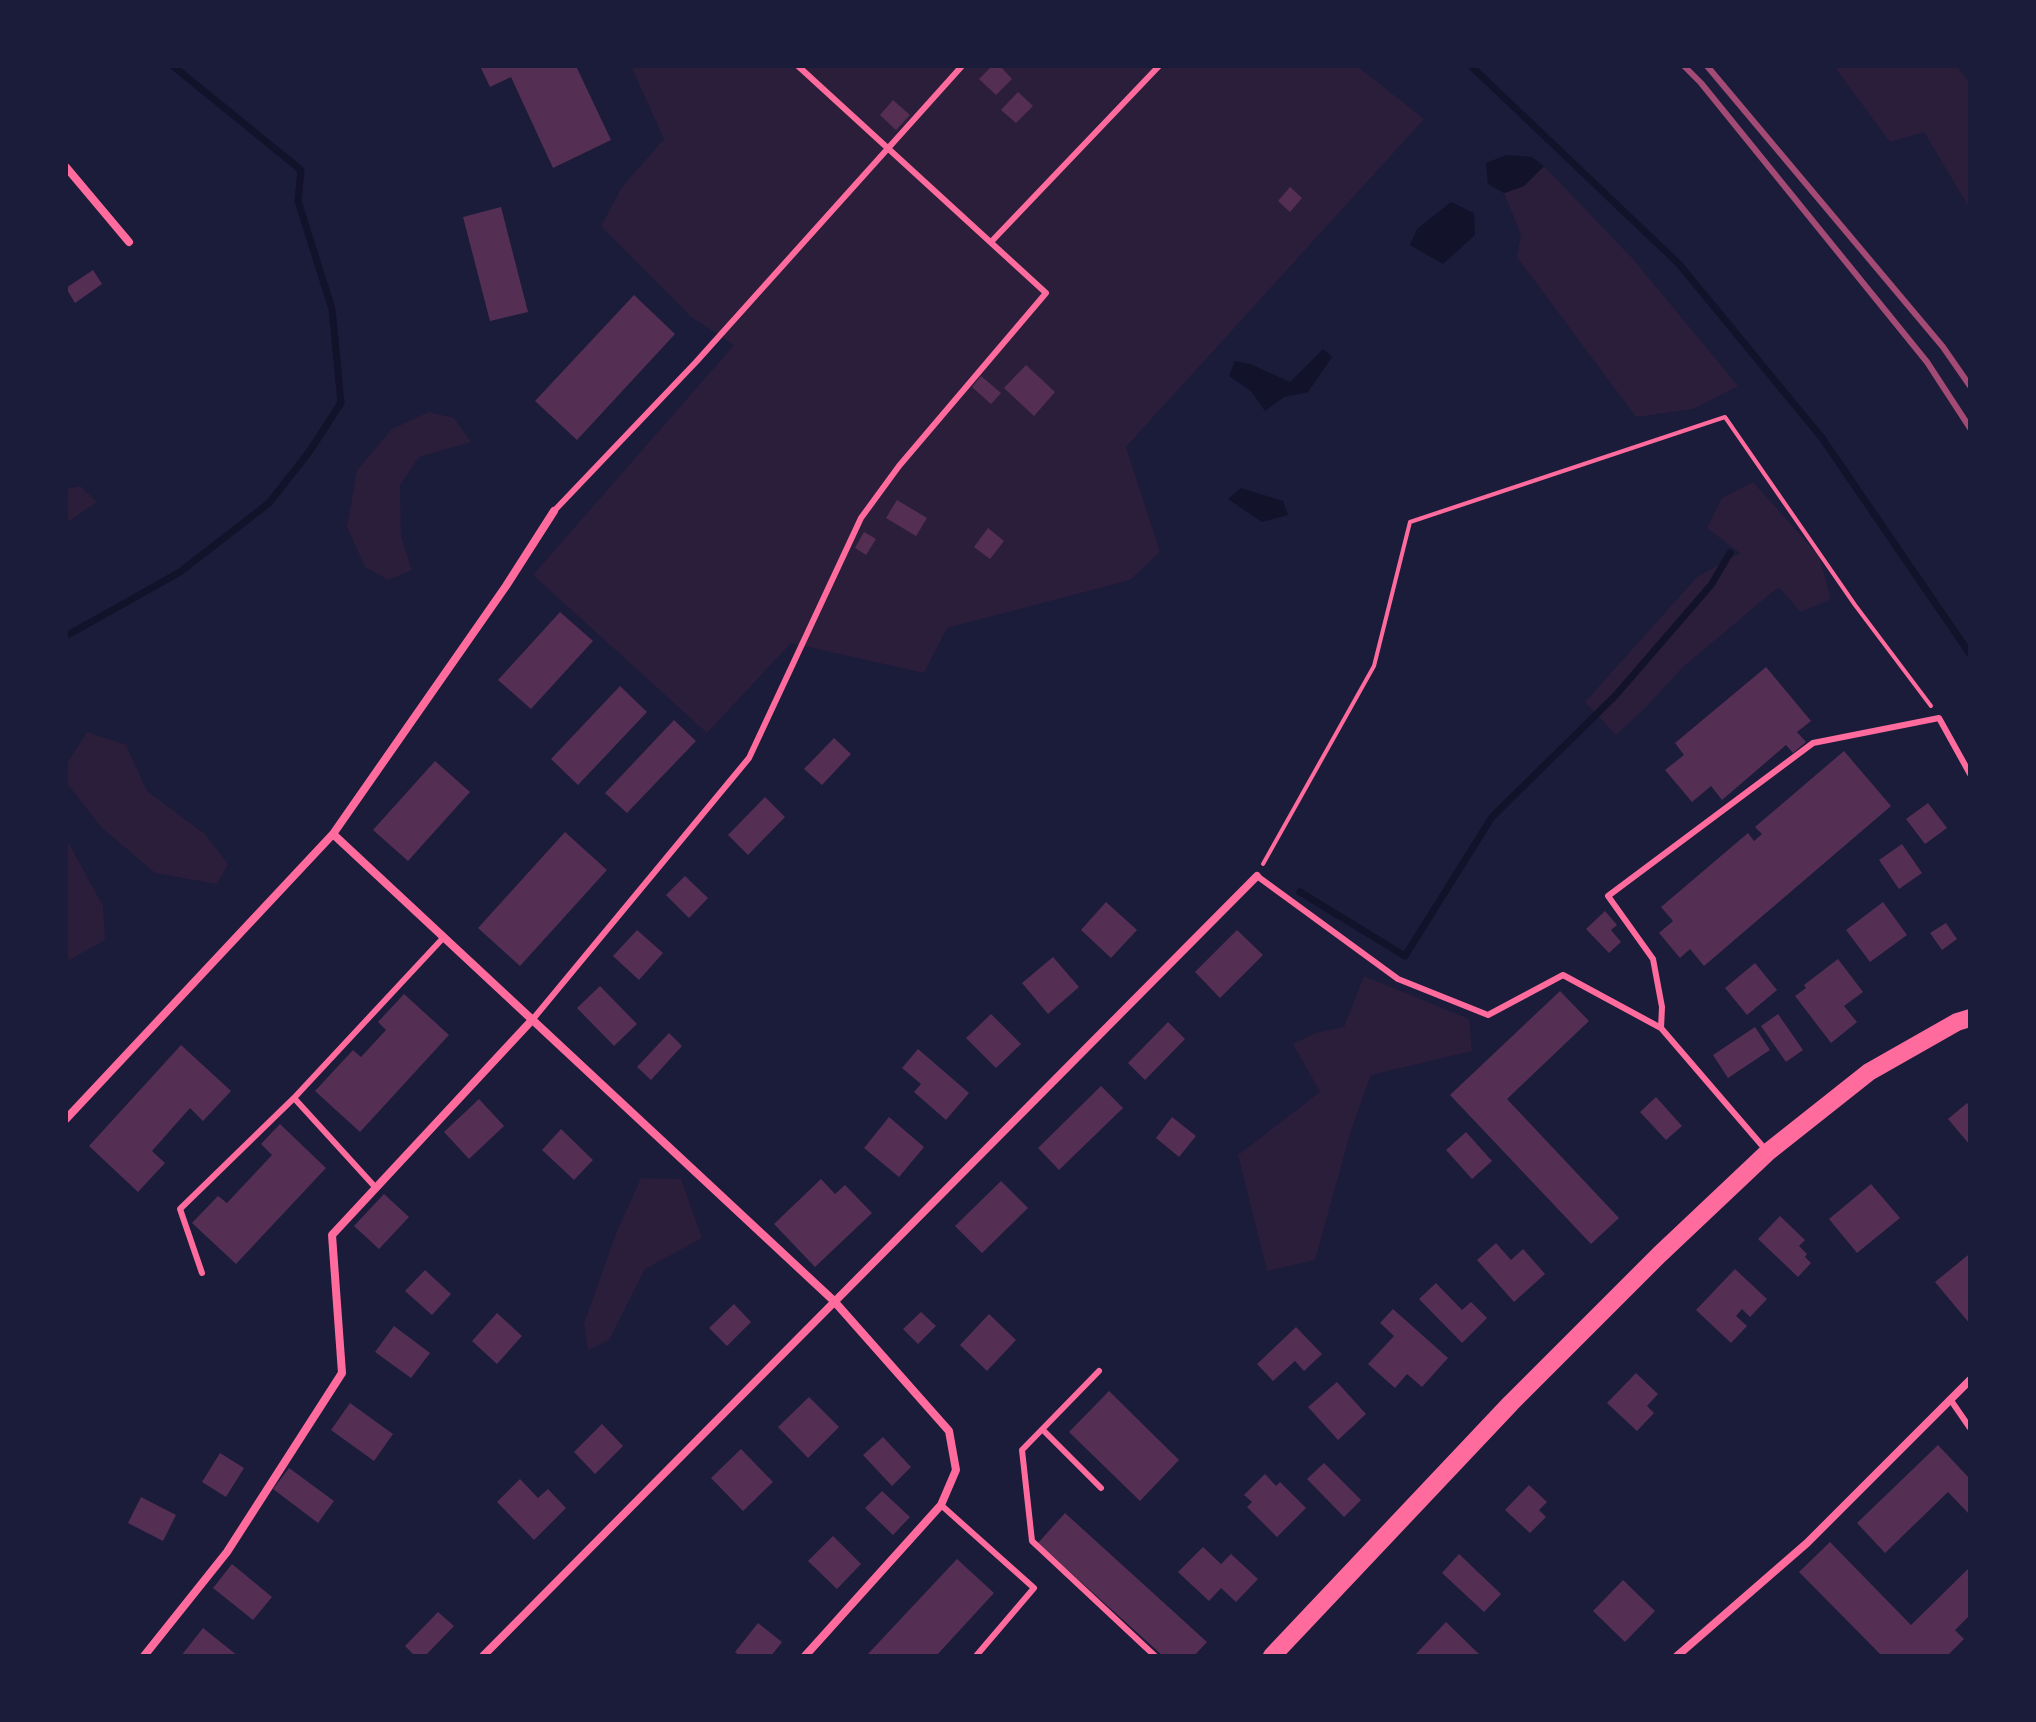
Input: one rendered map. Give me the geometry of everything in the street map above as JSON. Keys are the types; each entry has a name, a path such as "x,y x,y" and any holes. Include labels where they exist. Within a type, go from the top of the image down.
{"main road":[{"path":"1272,1656 1511,1403 1659,1255 1768,1152 1869,1072 1957,1022 1970,1018"}],"street":[{"path":"66,167 129,242"},
{"path":"66,1119 333,834 506,586 554,511"},
{"path":"333,834 834,1301 949,1431 956,1470 941,1505 805,1656"},
{"path":"483,1656 1257,876"},
{"path":"144,1656 227,1552 342,1373 332,1235 533,1019"},
{"path":"1677,1656 1807,1543 1970,1380"}],"lane":[{"path":"533,1019 749,758 861,518 899,466 1046,293 798,66"},
{"path":"554,511 696,362 962,66"},
{"path":"991,242 1159,66"},
{"path":"1661,1028 1662,1007 1653,959 1608,896 1813,743 1939,718 1970,774"},
{"path":"1257,876 1398,979 1488,1015 1563,975 1661,1028 1768,1152"},
{"path":"202,1273 180,1209 294,1098 444,937"},
{"path":"294,1098 376,1188"},
{"path":"1099,1371 1022,1450 1032,1541 1155,1656"},
{"path":"1950,1399 1970,1428"},
{"path":"1043,1430 1101,1488"},
{"path":"941,1505 1034,1588 976,1656"}],"path":[{"path":"1257,876 1374,666 1410,522 1725,417 1855,605 1939,718"}],"shaded area":[{"path":"631,66 1357,66 1424,119 1126,447 1160,552 1130,580 947,628 924,673 791,643 707,733 533,575 734,345 690,316 601,226 622,187 664,139"},
{"path":"1834,66 1957,66 1970,84 1970,209 1924,132 1890,142"},
{"path":"1507,155 1532,157 1544,166 1524,186 1504,193 1488,184 1486,163"},
{"path":"1544,166 1633,259 1738,386 1693,409 1636,417 1517,257 1521,235 1504,193 1524,186"},
{"path":"1451,202 1474,213 1475,235 1443,264 1410,245 1417,229"},
{"path":"1323,349 1332,357 1308,392 1284,397 1265,411 1251,391 1229,376 1235,361 1250,364 1290,382"},
{"path":"429,412 454,418 471,442 419,457 400,485 401,536 412,570 388,580 365,567 347,527 357,470 392,429"},
{"path":"1753,482 1819,556 1831,599 1801,612 1779,588 1776,589 1683,667 1616,735 1585,702 1697,577 1740,553 1707,528 1722,498"},
{"path":"80,486 97,502 66,523 66,489"},
{"path":"1241,488 1283,501 1288,515 1262,522 1228,499"},
{"path":"87,732 126,745 147,791 205,834 228,864 217,884 155,873 101,827 66,782 66,765"},
{"path":"66,838 103,906 105,940 66,962"},
{"path":"1364,976 1469,1019 1472,1051 1371,1075 1352,1127 1315,1260 1267,1271 1238,1155 1320,1092 1293,1044 1315,1033 1344,1027"},
{"path":"641,1178 681,1179 702,1238 645,1269 609,1340 588,1350 584,1324 617,1231"}],"building":[{"path":"480,66 576,66 611,140 553,168 511,77 490,87"},
{"path":"992,66 1000,66 1012,79 996,95 979,79"},
{"path":"1018,92 1033,106 1016,123 1001,110"},
{"path":"893,100 910,115 896,130 880,115"},
{"path":"1290,187 1302,198 1290,212 1278,201"},
{"path":"501,207 528,312 490,321 463,217"},
{"path":"93,270 102,284 75,303 66,288"},
{"path":"634,295 675,334 577,440 535,401"},
{"path":"1026,365 1055,392 1034,416 1004,388"},
{"path":"981,376 1001,393 991,404 972,387"},
{"path":"897,500 927,518 916,536 886,518"},
{"path":"988,528 1004,541 990,559 974,547"},
{"path":"864,532 876,539 866,555 855,548"},
{"path":"560,612 593,641 531,709 498,680"},
{"path":"1766,667 1811,721 1797,732 1806,742 1793,753 1786,745 1722,800 1711,786 1692,802 1665,770 1684,755 1675,743"},
{"path":"620,686 647,712 578,785 551,759"},
{"path":"674,720 696,741 627,813 605,793"},
{"path":"834,738 851,754 822,785 804,769"},
{"path":"1844,751 1891,806 1704,966 1690,949 1680,958 1659,933 1673,921 1661,907 1748,833 1754,841 1762,834 1755,827"},
{"path":"435,761 470,792 408,861 373,830"},
{"path":"765,797 785,817 748,855 728,835"},
{"path":"1928,803 1947,828 1925,844 1906,819"},
{"path":"565,832 607,870 520,966 478,928"},
{"path":"1902,844 1922,873 1899,889 1879,860"},
{"path":"685,876 708,898 689,918 666,895"},
{"path":"1106,902 1137,930 1111,958 1081,930"},
{"path":"1883,902 1907,935 1870,962 1846,930"},
{"path":"1605,911 1617,925 1611,930 1621,942 1609,953 1586,929"},
{"path":"1946,923 1957,939 1942,950 1930,933"},
{"path":"637,930 663,953 639,980 613,956"},
{"path":"1237,930 1263,955 1220,998 1195,972"},
{"path":"1053,957 1079,987 1048,1014 1022,983"},
{"path":"1838,959 1863,992 1844,1006 1857,1022 1831,1043 1795,996 1806,988 1804,985"},
{"path":"1755,963 1777,990 1747,1015 1725,988"},
{"path":"600,986 637,1024 614,1046 577,1008"},
{"path":"1560,991 1589,1021 1507,1099 1619,1218 1591,1244 1450,1095"},
{"path":"404,994 449,1035 360,1132 315,1091 353,1050 361,1057 386,1030 378,1022"},
{"path":"991,1014 1021,1044 996,1068 966,1038"},
{"path":"1778,1014 1803,1050 1786,1062 1761,1026"},
{"path":"1168,1022 1185,1039 1145,1080 1128,1063"},
{"path":"1755,1027 1770,1050 1728,1078 1713,1055"},
{"path":"669,1033 682,1046 651,1080 637,1067"},
{"path":"181,1045 231,1091 203,1121 190,1108 152,1151 165,1163 138,1192 89,1146"},
{"path":"918,1049 969,1093 946,1120 914,1092 921,1084 902,1068"},
{"path":"1101,1086 1123,1108 1059,1170 1038,1148"},
{"path":"1656,1097 1682,1126 1666,1140 1640,1112"},
{"path":"479,1099 504,1126 469,1159 444,1132"},
{"path":"1967,1103 1970,1106 1970,1145 1948,1119"},
{"path":"889,1117 924,1147 899,1177 864,1148"},
{"path":"1172,1117 1196,1136 1179,1157 1156,1138"},
{"path":"280,1124 326,1168 236,1264 192,1223 218,1196 227,1203 272,1155 261,1144"},
{"path":"561,1129 593,1160 574,1180 542,1150"},
{"path":"1466,1132 1492,1161 1472,1179 1446,1150"},
{"path":"821,1179 835,1194 845,1185 872,1213 815,1267 774,1224"},
{"path":"1001,1181 1028,1208 982,1253 955,1226"},
{"path":"1871,1184 1900,1218 1857,1253 1829,1219"},
{"path":"384,1194 409,1217 379,1249 354,1226"},
{"path":"1780,1216 1805,1240 1799,1246 1811,1263 1798,1277 1758,1239"},
{"path":"1496,1243 1511,1260 1523,1249 1545,1274 1514,1302 1477,1260"},
{"path":"1968,1255 1970,1257 1970,1324 1935,1282"},
{"path":"1735,1269 1767,1299 1750,1317 1742,1309 1736,1316 1747,1326 1731,1343 1696,1310"},
{"path":"425,1270 451,1294 432,1315 405,1291"},
{"path":"1436,1283 1462,1310 1471,1302 1487,1318 1462,1343 1419,1299"},
{"path":"734,1304 751,1322 727,1346 709,1328"},
{"path":"1393,1309 1448,1358 1422,1387 1407,1374 1395,1388 1368,1364 1394,1336 1380,1323"},
{"path":"921,1312 936,1326 918,1344 903,1329"},
{"path":"497,1313 522,1336 497,1364 472,1341"},
{"path":"989,1314 1016,1340 987,1371 960,1345"},
{"path":"394,1326 430,1353 411,1378 375,1352"},
{"path":"1296,1327 1322,1354 1304,1371 1295,1361 1273,1381 1257,1364"},
{"path":"1636,1373 1658,1394 1647,1406 1654,1413 1637,1431 1607,1403"},
{"path":"1337,1382 1366,1414 1338,1440 1308,1407"},
{"path":"1109,1391 1179,1460 1140,1501 1069,1432"},
{"path":"809,1397 839,1427 808,1458 778,1427"},
{"path":"350,1403 393,1434 374,1461 331,1430"},
{"path":"602,1424 623,1446 595,1474 574,1452"},
{"path":"883,1437 911,1467 892,1486 863,1455"},
{"path":"1938,1445 1970,1479 1970,1515 1948,1492 1885,1553 1857,1523"},
{"path":"741,1449 773,1482 743,1511 711,1478"},
{"path":"220,1453 244,1468 226,1497 202,1482"},
{"path":"1324,1463 1361,1500 1344,1517 1307,1479"},
{"path":"289,1468 334,1501 318,1523 273,1489"},
{"path":"1265,1474 1276,1486 1280,1482 1306,1508 1277,1537 1247,1507 1252,1502 1244,1495"},
{"path":"520,1479 538,1498 548,1489 566,1508 534,1540 497,1502"},
{"path":"1529,1485 1547,1502 1539,1510 1546,1517 1530,1533 1505,1510"},
{"path":"882,1491 910,1517 893,1535 865,1508"},
{"path":"141,1497 176,1515 163,1541 128,1523"},
{"path":"1065,1513 1207,1642 1194,1656 1163,1656 1038,1543"},
{"path":"833,1536 861,1564 837,1589 808,1561"},
{"path":"1830,1542 1911,1625 1970,1567 1970,1615 1955,1630 1964,1639 1947,1656 1882,1656 1799,1572"},
{"path":"1203,1547 1221,1564 1231,1554 1258,1579 1236,1602 1221,1588 1209,1601 1178,1572"},
{"path":"1459,1554 1501,1594 1484,1612 1442,1573"},
{"path":"957,1559 994,1593 936,1656 866,1656"},
{"path":"232,1564 272,1597 253,1620 213,1588"},
{"path":"1623,1580 1655,1611 1625,1642 1593,1611"},
{"path":"438,1612 454,1626 425,1656 415,1656 405,1646"},
{"path":"1446,1622 1481,1656 1414,1656"},
{"path":"758,1623 782,1642 771,1656 740,1656 735,1652"},
{"path":"203,1628 238,1656 181,1656"}],"waterway":[{"path":"66,636 180,572 269,503 309,452 341,403 332,309 298,201 301,170 173,66"},
{"path":"1471,66 1679,264 1822,438 1970,654"},
{"path":"1300,892 1405,956 1492,817 1615,696 1711,585 1730,553"}],"railway":[{"path":"1684,66 1927,362 1970,428"},
{"path":"1707,66 1943,347 1970,386"}]}
